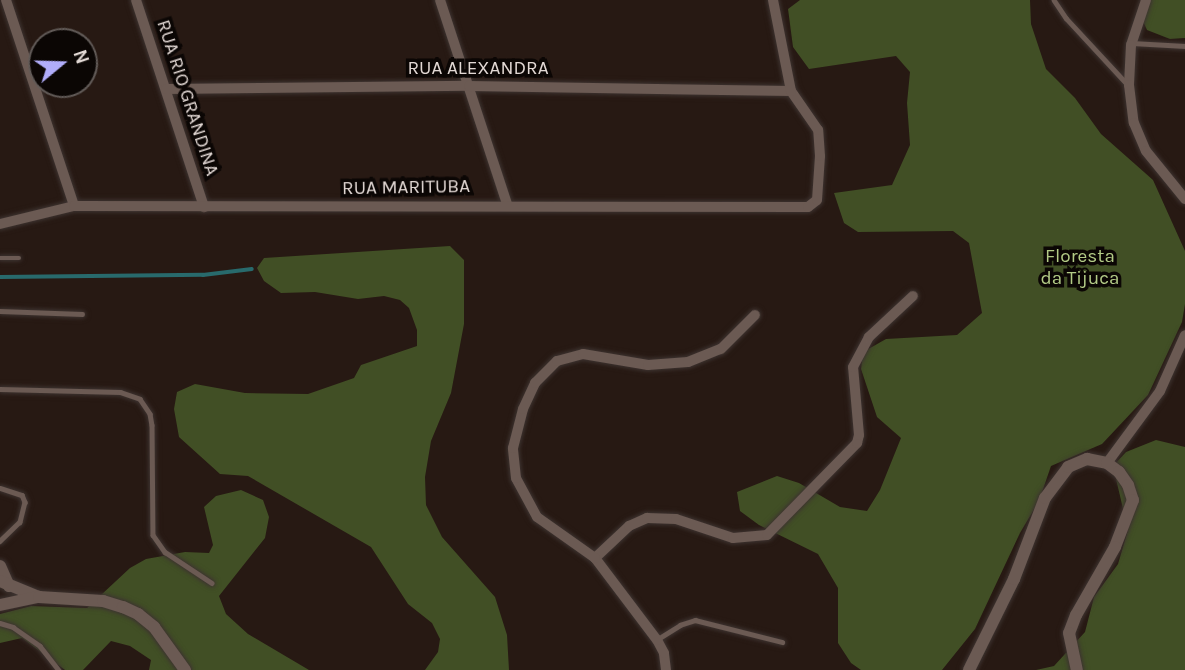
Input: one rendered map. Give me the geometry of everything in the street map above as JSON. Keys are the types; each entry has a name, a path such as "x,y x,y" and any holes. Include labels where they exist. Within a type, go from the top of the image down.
{"main road":[{"path":"969,670 1014,579 1045,498 1059,477 1077,462 1087,459 1107,463 1119,472 1128,485 1133,500 1115,547 1069,633 1071,653 1077,670"},
{"path":"0,566 4,584 39,597"},
{"path":"0,605 39,597 103,601 138,614 154,627 185,670"}],"street":[{"path":"6,0 74,206"},
{"name":"RUA RIO GRANDINA","path":"136,0 204,207"},
{"path":"440,0 507,204"},
{"path":"772,0 791,91"},
{"path":"1146,0 1131,43 1129,85 1134,123 1146,150 1185,199"},
{"name":"RUA ALEXANDRA","path":"166,89 469,86 791,91"},
{"name":"RUA MARITUBA","path":"0,224 74,206 507,204 798,208 814,204 817,200 820,156 818,130 791,91"},
{"path":"595,558 629,526 647,518 676,519 733,538 767,535 857,443 859,435 853,366 869,337 913,296"},
{"path":"666,670 664,653 657,640 595,558 537,517 516,478 513,448 523,409 535,383 545,369 570,355 583,354 648,365 688,362 721,349 755,315"},
{"path":"1107,463 1160,391 1185,335"}],"lane":[{"path":"1054,0 1129,85"},
{"path":"1131,43 1157,42 1185,46"},
{"path":"0,258 19,258"},
{"path":"0,312 82,314"},
{"path":"0,388 120,392 139,399 150,414 152,425 153,535 165,552 212,583"},
{"path":"0,488 22,495 25,502 20,522 0,541"},
{"path":"657,640 695,620 782,642"},
{"path":"0,623 13,627 40,646 59,670"}],"green space":[{"name":"Floresta da Tijuca","path":"800,0 1030,0 1031,24 1046,69 1075,98 1101,134 1153,180 1185,251 1185,304 1182,322 1148,395 1102,444 1051,466 1039,501 1020,533 975,629 942,670 861,670 851,663 838,643 838,588 818,554 759,525 740,511 737,492 777,476 799,483 840,507 867,511 880,490 901,438 877,417 861,369 863,352 886,339 957,335 982,313 969,243 953,231 858,232 844,223 834,193 892,185 910,145 907,103 910,72 896,56 809,69 793,47 788,9"},
{"path":"1144,0 1185,0 1185,38 1170,39 1147,30 1142,19"},
{"path":"450,246 464,260 464,324 451,393 431,441 425,477 426,505 442,537 495,597 507,635 509,670 425,670 438,652 440,639 432,623 408,604 371,547 248,476 220,474 179,437 174,409 177,392 195,384 245,393 308,394 354,378 361,365 417,346 417,330 409,308 400,300 384,296 358,299 315,292 281,293 264,281 257,268 264,258"},
{"path":"1156,440 1185,447 1185,670 1036,670 1054,666 1085,632 1094,597 1118,564 1128,530 1113,466 1126,452"},
{"path":"241,490 263,500 269,517 265,538 219,596 226,614 248,634 309,670 149,670 151,660 130,646 111,641 83,670 65,670 22,638 0,643 0,614 31,606 87,608 130,568 146,559 185,552 209,553 213,545 204,507 216,496"}],"waterway":[{"path":"0,277 203,275 252,269"}]}
